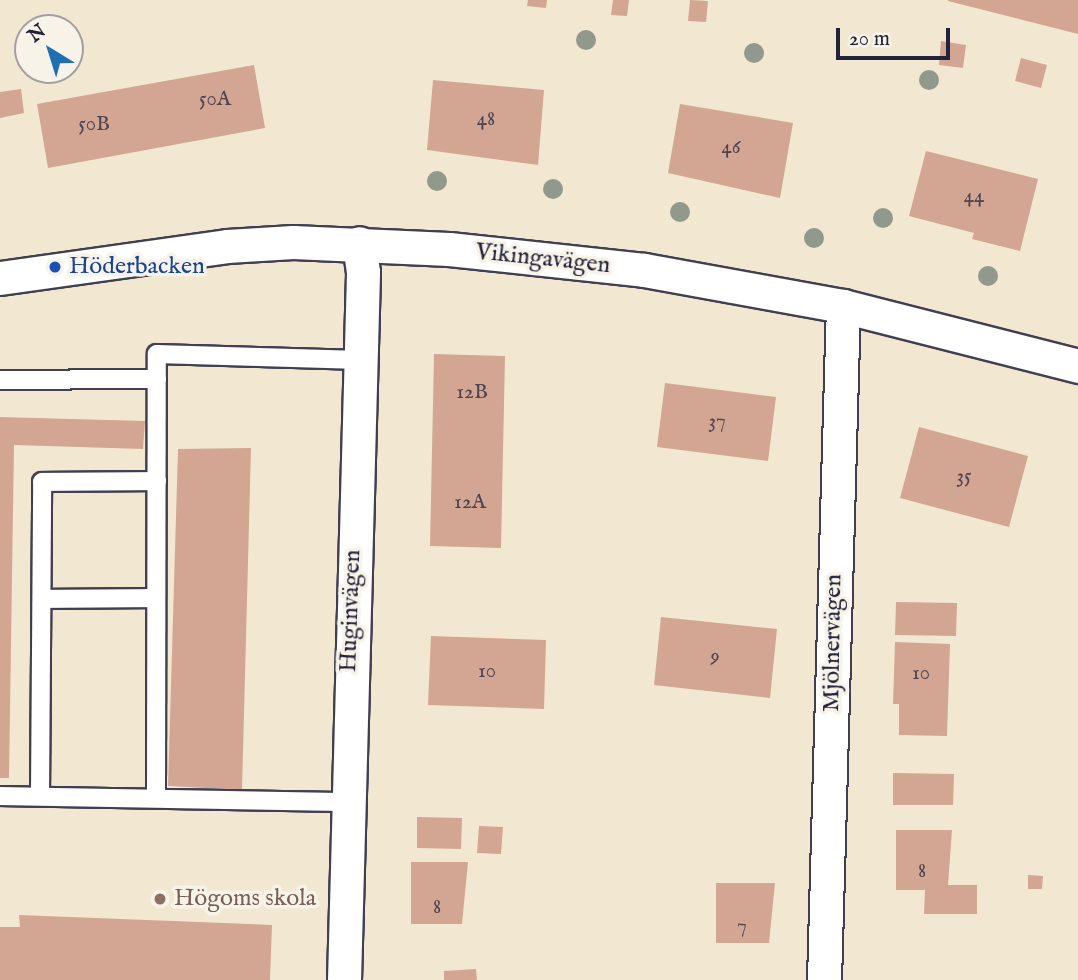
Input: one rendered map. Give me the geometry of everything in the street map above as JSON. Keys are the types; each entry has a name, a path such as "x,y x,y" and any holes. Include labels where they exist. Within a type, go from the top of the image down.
{"street":[{"name":"Vikingavägen","path":"0,278 227,246 359,243 644,270 843,306 1078,366"},
{"name":"Huginvägen","path":"344,980 345,802 360,360 359,243"},
{"name":"Mjölnervägen","path":"824,980 843,306"}],"lane":[{"path":"156,796 158,354 360,360"},
{"path":"0,380 157,379"},
{"path":"40,795 41,482 157,481"},
{"path":"42,599 155,598"},
{"path":"0,796 156,796 345,802"}],"building":[{"path":"528,0 547,0 546,8 527,6"},
{"path":"613,0 629,0 627,16 611,15"},
{"path":"690,0 708,1 706,22 688,21"},
{"path":"1078,0 1078,34 948,1"},
{"path":"941,41 966,45 963,68 939,65"},
{"path":"1021,58 1047,65 1041,88 1015,81"},
{"path":"254,65 265,128 48,168 37,104"},
{"path":"433,80 544,90 538,165 427,150"},
{"path":"21,89 24,113 0,118 0,92"},
{"path":"680,104 793,123 780,198 668,173"},
{"path":"926,151 1038,179 1020,251 972,239 974,233 909,216"},
{"path":"434,354 505,356 501,548 430,546"},
{"path":"665,383 776,397 768,461 657,447"},
{"path":"0,417 145,421 143,449 14,445 9,778 0,778"},
{"path":"919,427 1028,456 1009,527 900,498"},
{"path":"251,448 242,790 168,786 178,449"},
{"path":"896,602 957,603 956,636 895,635"},
{"path":"661,617 777,629 770,698 654,685"},
{"path":"431,636 546,640 544,709 428,705"},
{"path":"895,642 950,644 947,736 899,735 899,704 893,704"},
{"path":"893,773 954,774 953,805 893,805"},
{"path":"417,817 462,818 461,849 417,848"},
{"path":"479,826 503,827 501,854 477,853"},
{"path":"896,830 952,830 948,885 977,885 977,914 924,914 925,890 896,890"},
{"path":"411,862 468,862 462,924 411,924"},
{"path":"1028,875 1043,876 1042,889 1028,889"},
{"path":"716,883 775,883 769,943 716,943"},
{"path":"19,915 272,925 270,980 0,980 0,927 20,927"},
{"path":"476,969 477,980 444,980 444,971"}],"place":[{"name":"Höderbacken","path":"55,267"},
{"name":"Högoms skola","path":"160,899"}]}
